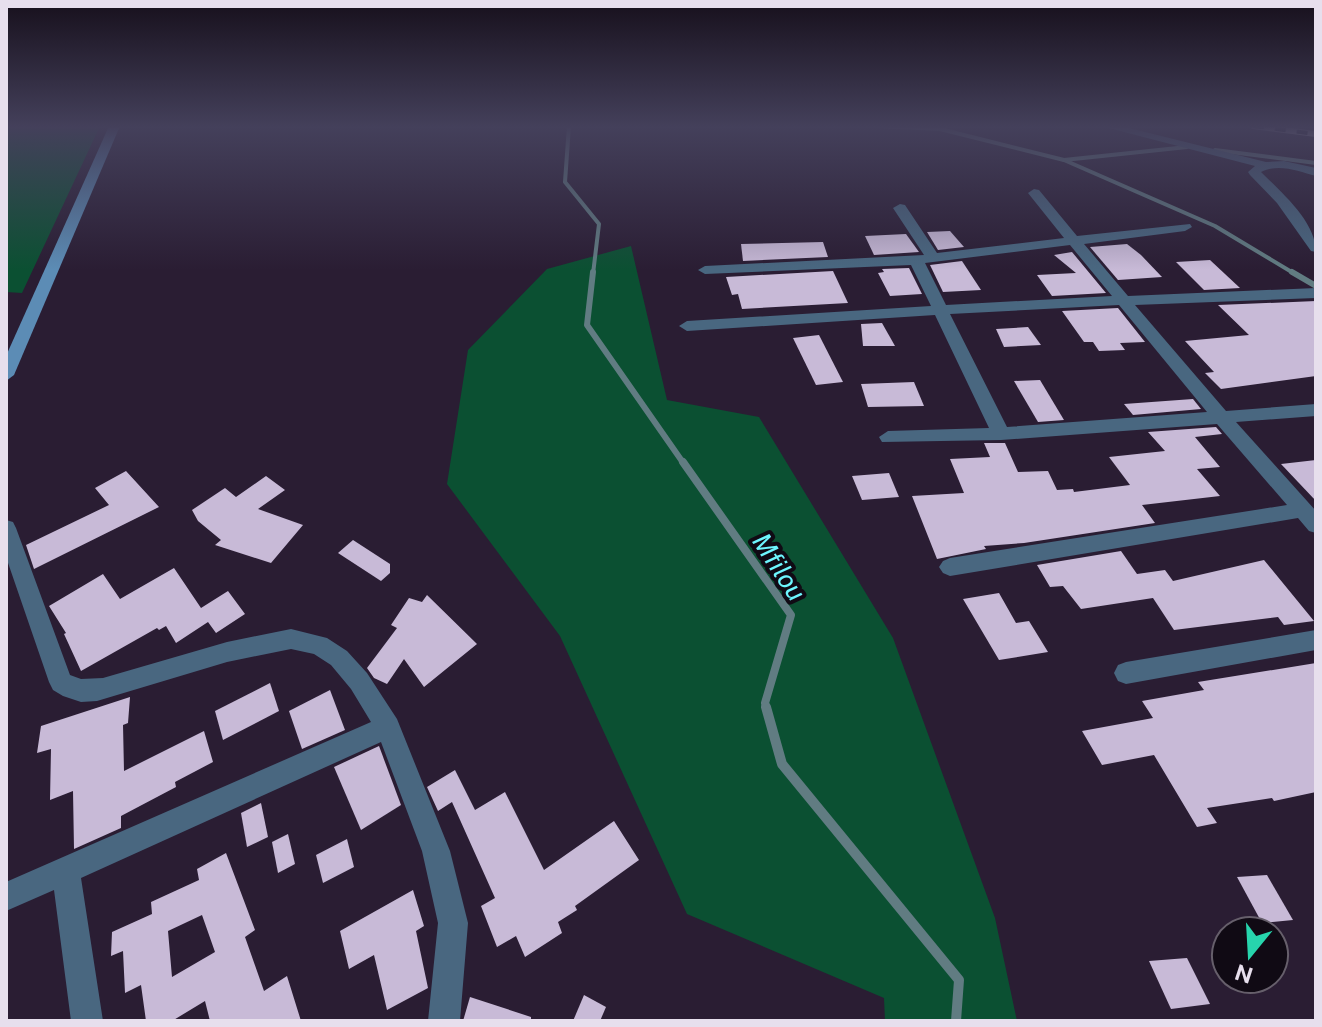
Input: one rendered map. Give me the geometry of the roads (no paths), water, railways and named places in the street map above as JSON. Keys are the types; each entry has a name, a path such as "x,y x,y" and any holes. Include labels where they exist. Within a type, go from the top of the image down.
{"main road":[{"path":"6,375 94,174"}],"street":[{"path":"1263,174 1314,239"},
{"path":"1034,193 1310,518"},
{"path":"900,208 925,259 940,309 1001,434"},
{"path":"705,270 925,259 1185,227"},
{"path":"687,326 1124,299 1316,293"},
{"path":"888,437 1001,434 1316,410"},
{"path":"950,567 1310,518"},
{"path":"6,528 61,682 72,689 83,692 103,689 227,652 291,639 319,645 339,658 359,681 388,727 436,851 453,923 444,1021"},
{"path":"1126,673 1316,640"},
{"path":"6,897 388,727"},
{"path":"66,871 87,1021"}],"waterway":[{"name":"Mfilou","path":"566,174 565,182 599,224 593,274"},
{"path":"1096,174 1215,226 1295,274"},
{"name":"Mfilou","path":"593,272 587,325 684,464"},
{"path":"1292,272 1316,286"},
{"name":"Mfilou","path":"683,462 791,615 765,703 767,709"},
{"name":"Mfilou","path":"766,707 782,764 959,980 956,1021"}]}
